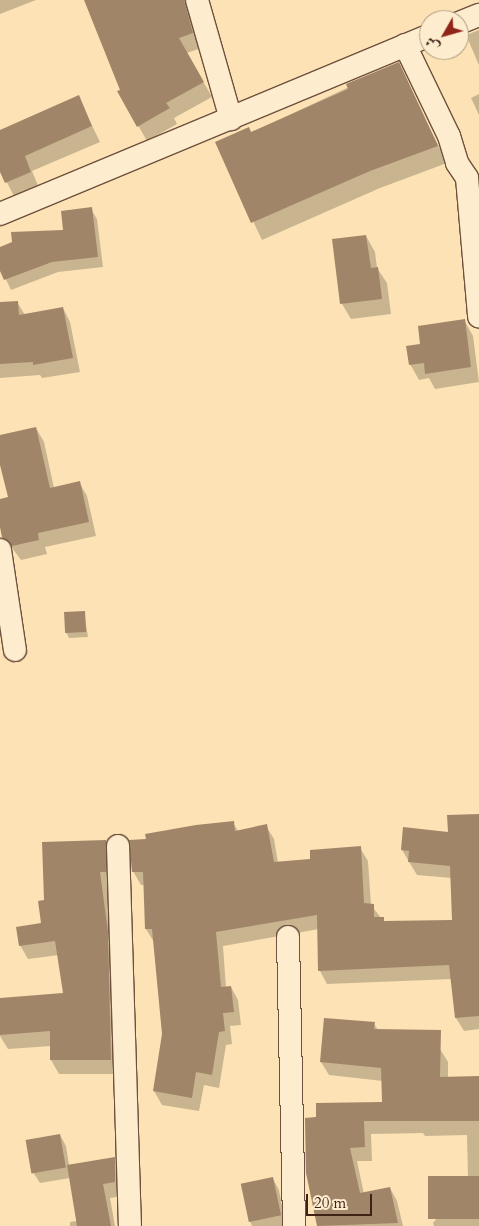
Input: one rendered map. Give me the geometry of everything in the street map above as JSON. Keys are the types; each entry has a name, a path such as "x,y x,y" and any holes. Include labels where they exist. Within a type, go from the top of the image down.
{"street":[{"path":"197,0 232,119"},
{"path":"0,214 232,119 419,39"},
{"path":"405,45 449,136 457,163 467,178 479,316"},
{"path":"0,550 15,650"},
{"path":"118,846 130,1226"},
{"path":"288,938 294,1226"}],"building":[{"path":"84,0 184,0 193,33 179,38 204,82 166,103 170,108 137,127 117,91 120,90"},
{"path":"399,62 438,146 370,171 251,223 215,142 249,127 251,132 348,89 346,84"},
{"path":"79,95 92,126 25,156 31,172 5,183 0,172 0,130"},
{"path":"92,207 98,257 52,262 4,280 0,271 0,247 12,242 11,232 63,230 61,211"},
{"path":"366,235 371,268 378,267 382,299 340,304 332,239"},
{"path":"18,301 19,315 63,307 73,358 33,365 33,362 0,364 0,302"},
{"path":"465,319 471,367 425,374 424,363 409,365 406,346 420,344 418,326"},
{"path":"36,427 50,488 80,481 89,522 38,533 39,540 12,546 2,537 0,527 0,499 8,497 0,465 0,435"},
{"path":"85,611 86,632 65,633 64,612"},
{"path":"479,814 479,1016 455,1018 449,965 318,971 317,915 216,932 221,987 231,986 234,1012 223,1013 225,1031 219,1032 212,1075 196,1072 192,1098 153,1091 162,1034 152,929 145,929 143,872 132,872 129,840 146,839 145,834 196,825 234,821 235,831 267,824 274,862 310,859 310,850 361,846 364,903 374,904 374,917 384,917 384,921 452,920 450,866 408,862 409,851 401,850 403,827 448,832 447,815"},
{"path":"106,840 106,872 100,872 108,932 111,1060 50,1060 50,1031 0,1035 0,998 63,993 55,941 19,946 16,927 41,923 38,901 44,900 42,842"},
{"path":"324,1018 375,1022 374,1029 441,1030 440,1077 479,1076 479,1121 364,1121 365,1147 350,1148 360,1193 390,1187 398,1223 317,1226 306,1173 305,1118 316,1117 316,1103 382,1102 381,1068 320,1062"},
{"path":"60,1134 66,1167 31,1174 26,1140"},
{"path":"115,1157 115,1182 103,1184 111,1226 77,1226 67,1165"},
{"path":"428,1176 479,1176 479,1219 428,1219"},
{"path":"273,1177 281,1215 249,1222 241,1184"}]}
